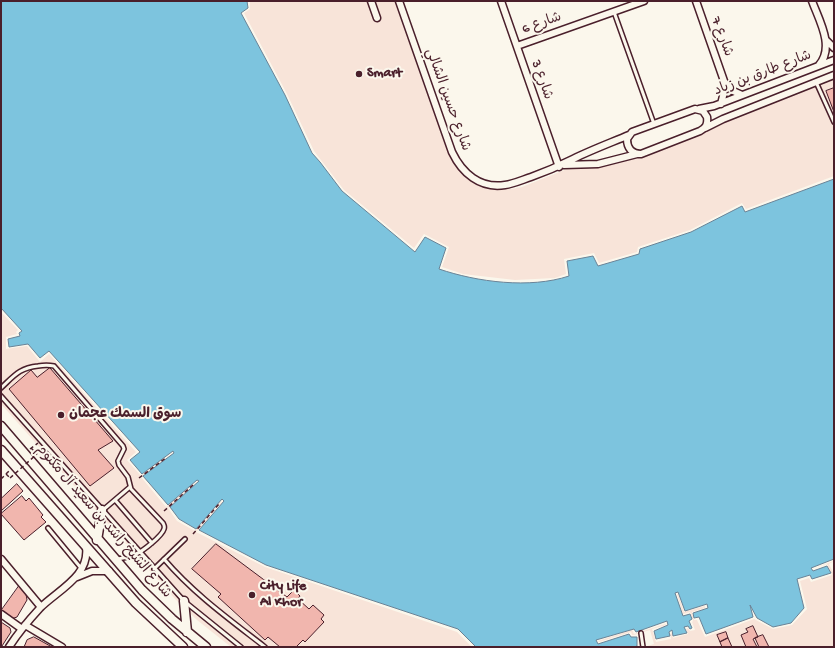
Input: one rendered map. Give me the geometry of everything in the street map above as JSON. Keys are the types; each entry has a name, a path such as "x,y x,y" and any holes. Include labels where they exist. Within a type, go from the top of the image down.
{"main road":[{"name":"شارع الشيخ راشد بن سعيد آل مكتوم","path":"1,426 28,451 97,540 116,559 142,590 206,647"},
{"name":"شارع الشيخ راشد بن سعيد آل مكتوم","path":"1,450 140,607 183,647"},
{"path":"97,540 102,510"},
{"path":"184,601 188,632"}],"street":[{"path":"371,1 377,18"},
{"name":"شارع حسين الشالي","path":"399,1 452,152 457,162 472,178 494,186 505,185 562,166 573,159 629,135 632,132 654,124"},
{"name":"شارع 3","path":"501,1 562,166"},
{"name":"شارع 6","path":"517,46 644,1"},
{"name":"شارع 7","path":"696,1 724,81 724,92 721,104"},
{"path":"812,1 826,40 826,54 819,66"},
{"path":"826,40 834,48"},
{"name":"شارع طارق بن زياد","path":"654,124 691,110 721,104 834,60"},
{"name":"شارع طارق بن زياد","path":"638,154 644,153 723,119 834,75"},
{"path":"724,81 731,90 742,95"},
{"path":"699,109 708,117 705,128"},
{"path":"629,135 627,139 628,147 630,150 638,154"},
{"name":"شارع حسين الشالي","path":"562,166 598,164 638,154"},
{"path":"73,580 82,569 86,559 86,545"},
{"path":"1,559 41,607"},
{"path":"9,647 41,607 73,580 92,571 109,571"},
{"path":"1,614 62,647"}],"lane":[{"path":"614,12 654,124"},
{"path":"816,82 834,122"},
{"path":"1,388 18,372 26,368 47,365 54,366 123,446 124,449 118,463 128,477 130,487 164,525 163,531 152,543 130,557 116,559"},
{"path":"1,396 184,601 241,647"},
{"path":"102,510 130,487"},
{"path":"114,500 152,543"},
{"path":"48,528 82,569"},
{"path":"154,569 185,538"},
{"path":"164,559 194,591 265,647"},
{"path":"641,633 643,647"}],"path":[{"path":"6,474 10,478 37,454 28,451 40,440"},
{"path":"139,478 167,457"},
{"path":"1,479 15,465"},
{"path":"164,511 193,485"},
{"path":"193,534 219,504"}],"shaded area":[{"path":"250,1 396,1 451,157 460,170 473,181 485,187 511,189 522,187 567,169 604,166 638,156 712,129 727,120 834,79 834,176 746,209 742,203 690,230 638,247 637,252 599,263 594,253 564,259 566,274 555,278 515,280 463,274 442,267 449,247 424,234 414,248 344,190 314,151 287,94 244,13 250,9"},
{"path":"1,312 18,330 16,332 17,334 6,337 6,349 27,346 40,362 49,354 136,452 127,460 141,476 172,453 141,477 166,507 196,482 168,508 177,521 195,531 222,502 196,532 265,567 457,632 472,647 231,647 197,620 175,599 1,404"},
{"path":"834,561 829,564 834,574 834,647 644,647 654,644 650,630 634,635 632,635 631,632 599,642 598,641 632,630 634,634 665,624 666,625 652,629 656,642 671,639 670,634 672,633 673,638 688,634 686,629 688,628 690,631 695,630 690,612 683,614 677,594 684,612 705,606 705,608 692,612 694,620 697,620 705,637 754,619 773,629 792,625 807,609 800,581 809,578 811,582 832,575 827,564 814,568"}],"water":[{"path":"1,1 247,1 248,8 241,13 285,95 312,153 342,191 415,252 425,237 446,248 439,269 454,274 504,282 521,283 554,280 569,276 567,261 593,256 598,266 639,254 640,249 691,232 742,206 745,212 834,179 834,559 811,568 813,571 827,566 831,573 812,579 810,575 797,579 804,608 791,623 773,627 757,618 750,605 753,617 706,634 699,617 694,618 693,613 708,608 707,604 685,611 678,592 675,593 683,616 690,614 692,619 689,621 692,628 690,629 688,626 684,627 687,633 673,636 672,630 669,632 670,636 656,639 654,631 668,625 667,621 636,632 634,629 596,640 598,644 629,634 631,637 637,637 637,646 634,647 476,647 458,629 266,565 199,530 224,501 222,499 196,529 179,519 170,507 199,481 197,480 168,505 143,476 174,453 173,451 142,474 130,460 140,452 49,351 40,358 28,344 9,347 8,339 20,336 19,333 22,331 1,308"}],"building":[{"path":"834,88 834,112 826,91"},
{"name":"سوق السمك عجمان","path":"50,368 113,441 98,450 114,468 90,486 9,389 31,370 37,377"},
{"path":"17,484 23,491 1,511 1,499"},
{"path":"22,496 26,501 29,498 43,515 41,517 46,522 24,540 1,514"},
{"name":"City Life Al Khor","path":"216,544 287,597 294,590 300,596 298,599 309,609 313,605 324,615 321,619 324,622 305,642 303,640 296,647 280,647 268,637 265,640 218,597 221,594 192,569"},
{"path":"19,586 26,594 27,600 17,617 11,619 1,611"},
{"path":"1,622 10,628 11,632 2,646 1,645"},
{"path":"753,626 758,637 753,639 757,647 746,647 741,635 748,632 746,629"},
{"path":"726,632 728,638 720,642 717,635"},
{"path":"763,635 769,647 759,647 755,638"},
{"path":"34,637 52,647 24,647 27,640"},
{"path":"728,638 732,647 722,647 720,642"}],"place":[{"name":"Smart","path":"359,74"},
{"name":"سوق السمك عجمان","path":"61,415"},
{"name":"City Life Al Khor","path":"252,595"}]}
